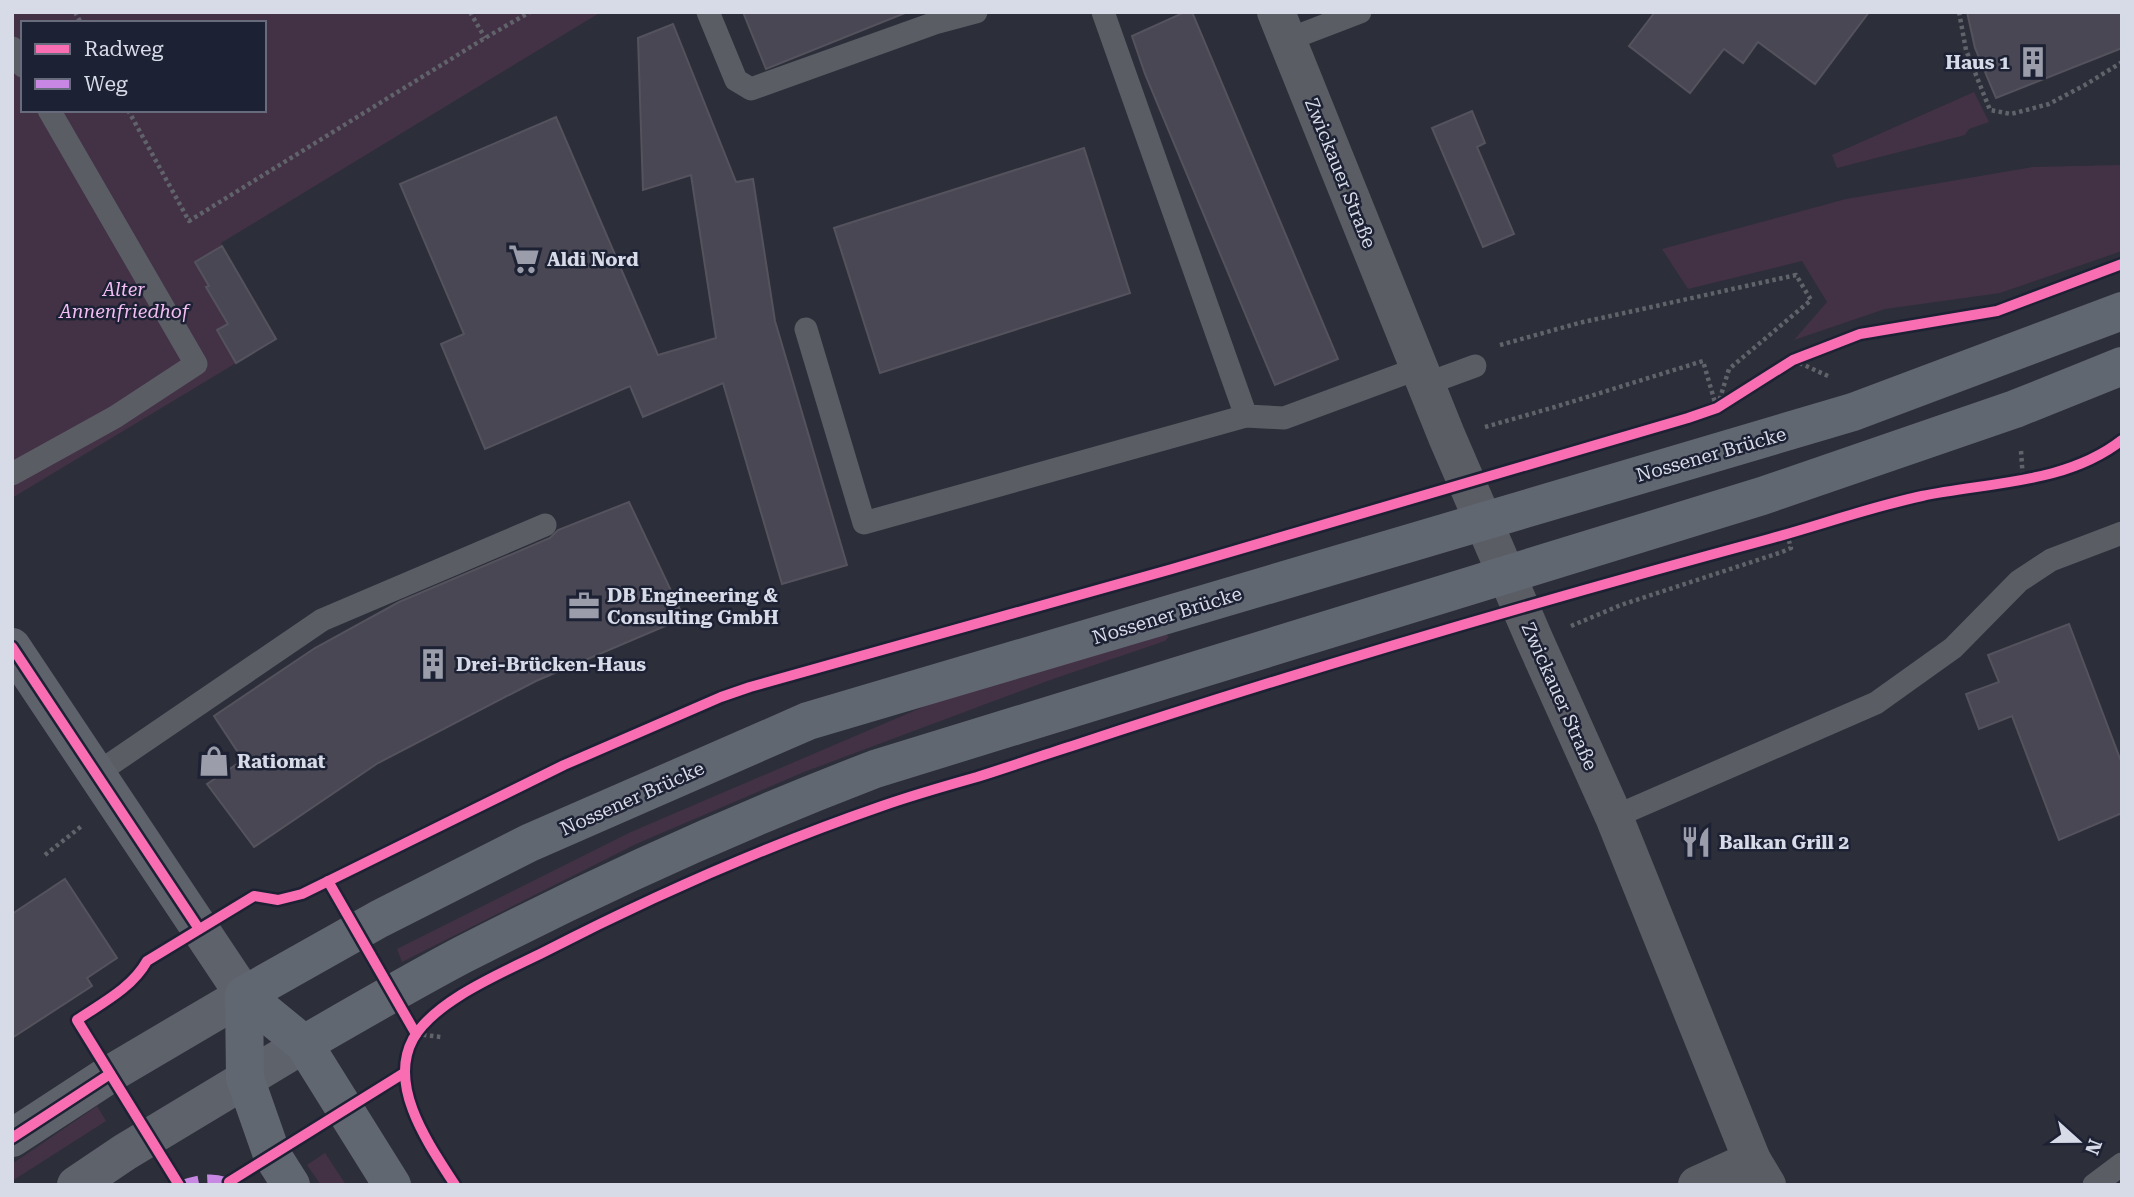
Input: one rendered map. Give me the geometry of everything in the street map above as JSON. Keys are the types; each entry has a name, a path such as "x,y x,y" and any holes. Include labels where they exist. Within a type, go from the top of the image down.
{"main road":[{"name":"Nossener Brücke","path":"244,995 379,919 529,843 808,721 1853,412 2122,311"},
{"path":"76,1185 304,1044 473,950 604,885 791,801 875,769 1737,504 2015,409 2122,366"},
{"path":"12,647 244,995 304,1044 392,1185"},
{"path":"244,995 245,1079 272,1155 291,1185"},
{"path":"12,1138 110,1074 244,995"}],"street":[{"name":"Zwickauer Straße","path":"1282,26 1447,437 1614,817 1759,1172"},
{"path":"1697,1185 1759,1172"}],"lane":[{"path":"708,12 736,80 751,89 934,23 976,12"},
{"path":"1104,12 1246,416"},
{"path":"1282,26 1360,12"},
{"path":"12,474 115,417 196,364 49,112"},
{"path":"806,329 864,523 1246,416 1284,418 1422,376 1475,366"},
{"path":"96,774 322,620 545,525"},
{"path":"1614,817 1877,703 1953,648 2019,581 2051,560 2122,533"},
{"path":"2094,1185 2122,1164"}],"path":[{"path":"470,12 485,38"},
{"path":"129,112 189,221 530,12"},
{"path":"1959,12 1966,50 1990,110 2011,114 2049,104 2122,62"},
{"path":"1447,437 1703,361 1717,408 1729,369 1811,300 1796,275 1579,323 1499,346"},
{"path":"1793,360 1829,376"},
{"path":"2021,451 2023,480"},
{"path":"1535,641 1621,605 1782,552 1791,548 1787,534"},
{"path":"44,855 59,844"},
{"path":"416,1034 441,1037"}],"green space":[{"name":"Alter Annenfriedhof","path":"12,12 601,12 221,243 276,339 12,498"},
{"path":"1974,92 1989,122 1969,129 1965,135 1837,168 1832,155"},
{"path":"2122,165 2122,251 2000,293 1885,309 1794,340 1827,302 1802,261 1688,289 1662,249 1846,199 2033,167"},
{"path":"1163,634 1169,636 1165,641 1053,679 804,772 636,844 402,962 397,949 631,832 958,692"},
{"path":"97,1106 106,1121 12,1181 12,1164"},
{"path":"325,1153 346,1185 321,1185 307,1165"}],"building":[{"path":"743,12 905,12 905,13 766,69"},
{"path":"1185,12 1192,12 1338,359 1275,385 1145,74 1132,36"},
{"path":"1655,12 1869,12 1815,84 1758,42 1743,63 1724,49 1690,93 1629,46"},
{"name":"Haus 1","path":"1967,12 2122,12 2122,48 1996,98 1975,48"},
{"path":"673,24 736,182 753,179 775,321 847,565 782,584 723,383 643,417 630,386 485,449 441,344 464,334 400,184 556,117 658,355 716,338 691,175 643,190 638,38"},
{"path":"1472,111 1485,143 1477,147 1514,234 1483,247 1432,128"},
{"path":"1084,148 1130,293 880,373 834,228"},
{"path":"222,246 276,339 236,363 217,330 228,324 195,262"},
{"name":"Drei-Brücken-Haus","path":"629,502 684,618 536,681 378,763 254,847 207,784 243,760 214,716 315,648 399,602 550,538 558,530"},
{"path":"2069,624 2122,764 2122,813 2059,840 2012,716 1979,729 1966,694 1999,682 1988,655"},
{"path":"65,879 117,958 87,978 92,986 12,1038 12,914"}],"marked path":[{"path":"181,1185 207,1179 232,1185"}],"cycle path":[{"path":"179,1185 77,1020 125,987 147,961 254,896 278,900 302,894 564,765 750,687 1172,569 1688,418 1717,408 1793,360 1860,334 1997,311 2122,264"},
{"path":"455,1185 424,1134 408,1096 406,1057 413,1039 423,1025 472,988 668,892 753,855 882,806 1245,690 1506,612 1884,505 2052,473 2077,465 2122,440"},
{"path":"12,647 199,929"},
{"path":"328,881 416,1034"},
{"path":"229,1182 404,1073"},
{"path":"12,1138 110,1074"}],"place":[{"name":"Haus 1","path":"2033,62"},
{"name":"Aldi Nord","path":"524,259"},
{"name":"DB Engineering & Consulting GmbH","path":"584,606"},
{"name":"Drei-Brücken-Haus","path":"433,664"},
{"name":"Ratiomat","path":"214,761"},
{"name":"Balkan Grill 2","path":"1696,842"}]}
